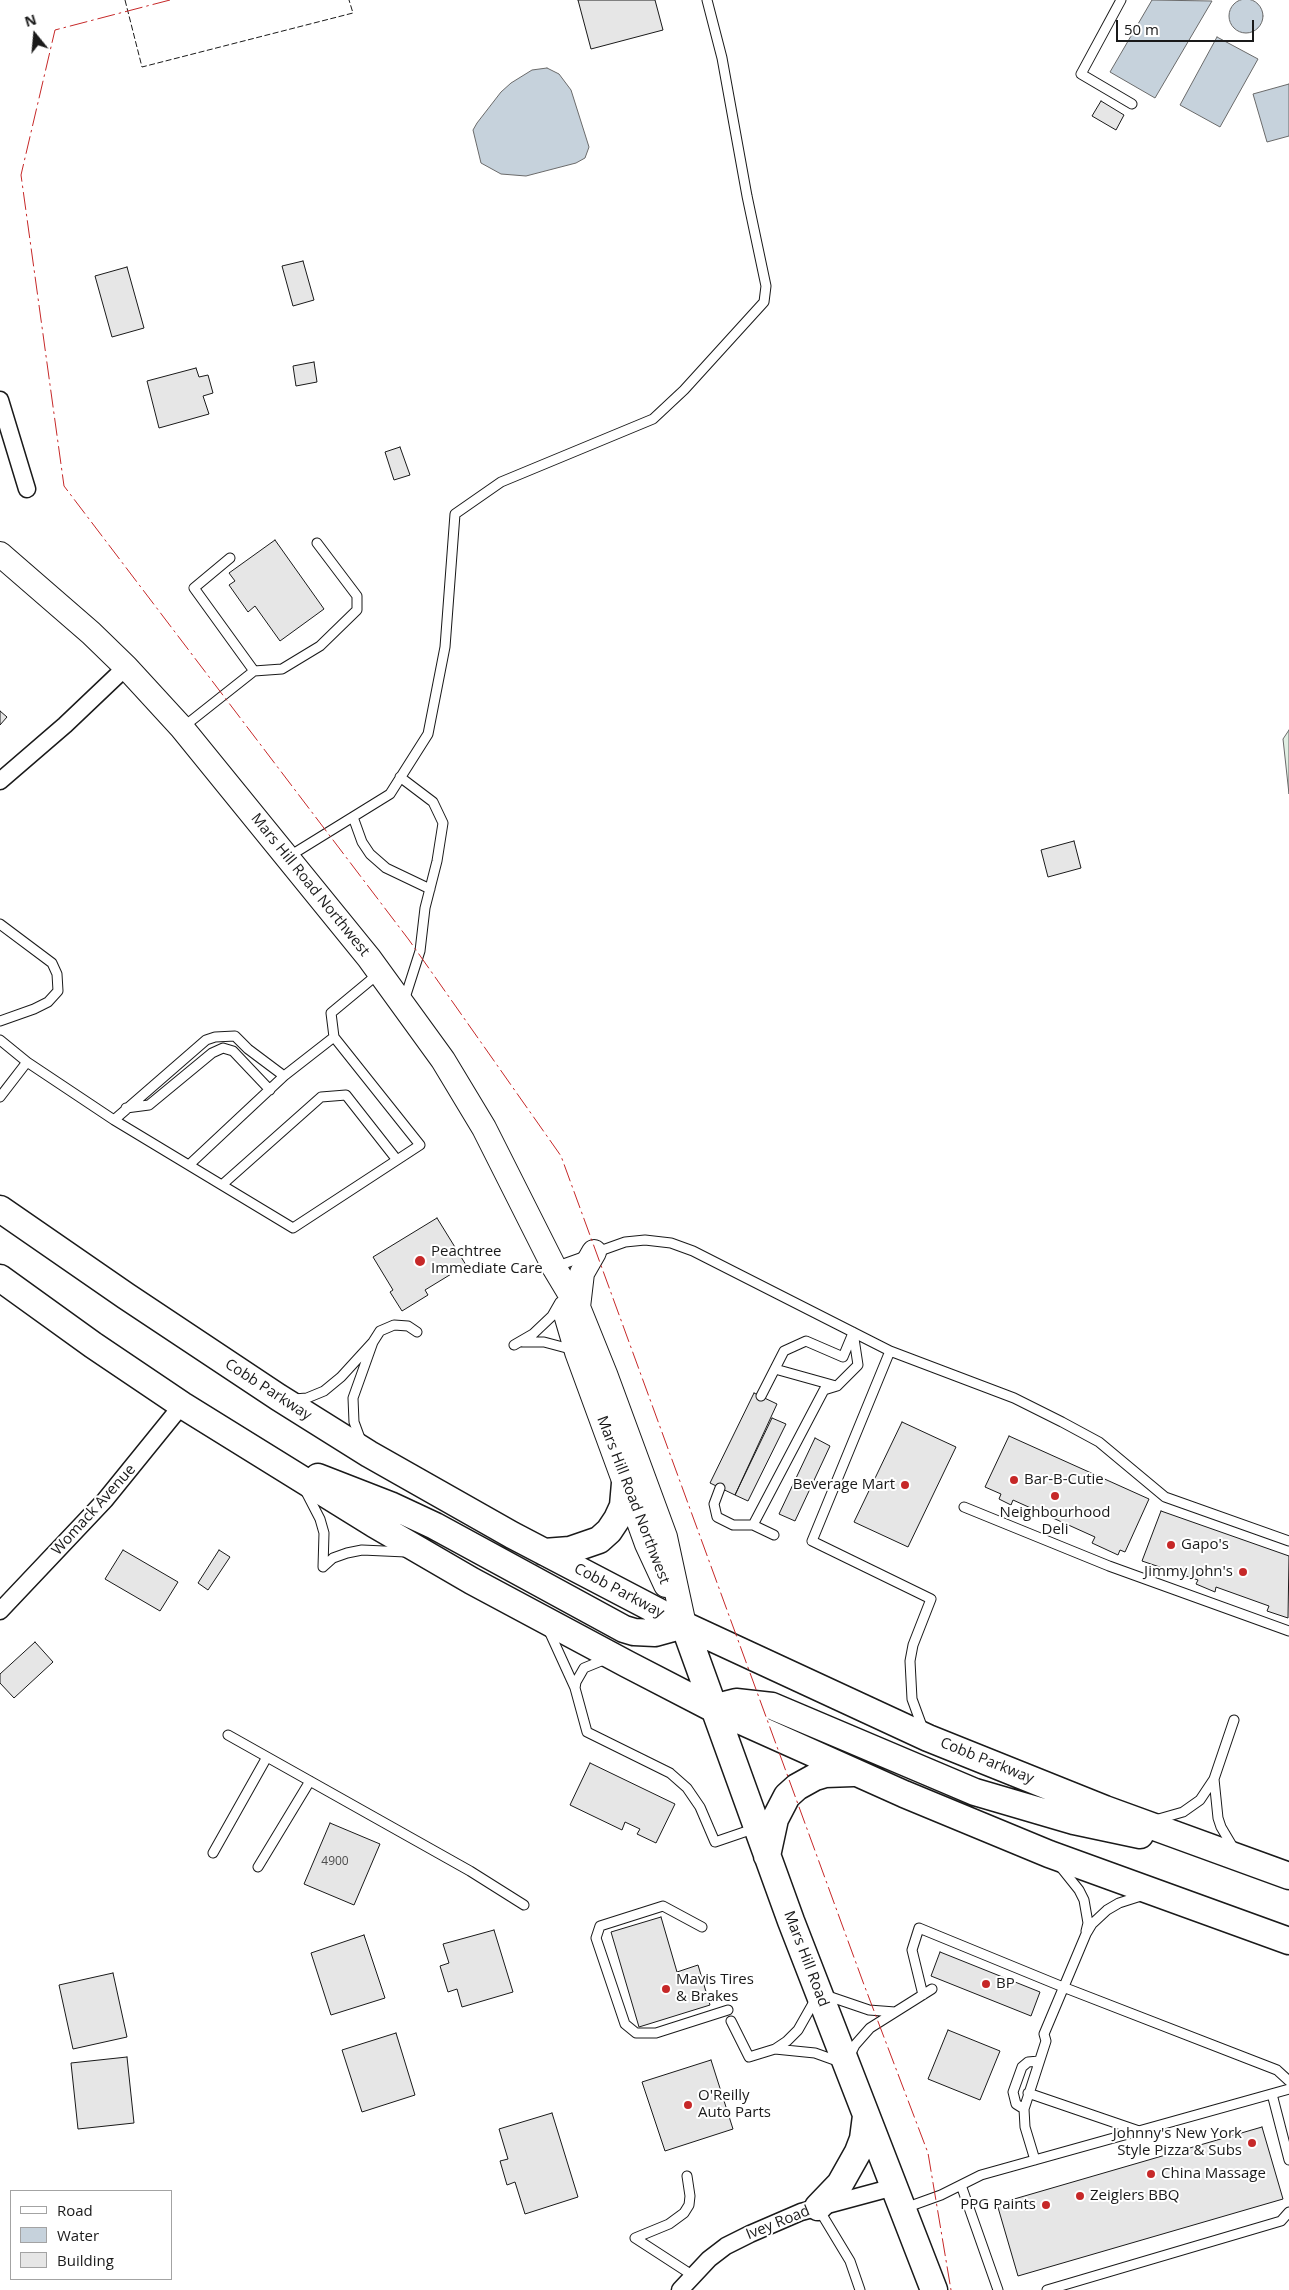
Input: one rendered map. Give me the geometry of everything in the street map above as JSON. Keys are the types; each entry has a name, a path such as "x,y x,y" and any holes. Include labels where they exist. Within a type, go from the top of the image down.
{"main road":[{"name":"Cobb Parkway","path":"1,1204 32,1232 278,1397 369,1454 544,1552 684,1625 928,1738 1141,1822 1289,1876"},
{"path":"0,1278 182,1405 425,1554 538,1617 712,1708 855,1773 1049,1854 1289,1941"},
{"path":"289,1471 350,1488 399,1509 624,1629 634,1632 655,1633 684,1625"},
{"path":"544,1552 584,1546 604,1536 617,1520 623,1506 625,1483"},
{"name":"Mars Hill Road","path":"684,1625 756,1828 934,2290"},
{"path":"712,1708 736,1702 772,1706 983,1795 1074,1822 1129,1834 1204,1846"},
{"path":"767,1857 775,1819 781,1806 792,1791 815,1777 825,1774 855,1773"},
{"path":"818,2207 840,2184 858,2152 863,2139 866,2116"}],"street":[{"path":"0,400 27,489"},
{"name":"Mars Hill Road Northwest","path":"0,554 126,667 182,728 380,973 443,1060 480,1121 523,1201 605,1374 665,1538 684,1625"},
{"path":"0,782 65,725 126,667"},
{"path":"570,1302 582,1273 594,1252"},
{"name":"Mars Hill Road Northwest","path":"570,1302 577,1352 647,1544 684,1625"},
{"name":"Womack Avenue","path":"0,1611 106,1500 182,1405"},
{"name":"Ivey Road","path":"680,2290 709,2259 734,2242 771,2224 818,2207 898,2198"}],"lane":[{"path":"287,857 390,794 428,734 445,647 455,514 501,482 653,419 684,390 764,302 766,286 747,196 722,58 706,0"},
{"path":"1121,0 1080,74 1132,104"},
{"path":"182,728 254,671 282,669 320,646 357,610 357,596 317,544"},
{"path":"230,558 194,588 254,671"},
{"path":"400,777 433,802 443,823 425,908 420,950 403,1003"},
{"path":"353,818 362,842 370,854 386,868 430,889"},
{"path":"0,924 52,963 57,974 58,990 48,1002 0,1021"},
{"path":"0,1040 27,1062 114,1120 294,1228 420,1146 334,1037 331,1013 380,973"},
{"path":"114,1120 206,1040 224,1035 235,1036 248,1049 284,1076"},
{"path":"190,1164 284,1076 334,1037"},
{"path":"126,1108 149,1105 212,1053 223,1048 233,1050 270,1090"},
{"path":"0,1097 27,1062"},
{"path":"223,1184 321,1097 346,1095 397,1160"},
{"path":"554,1267 625,1242 645,1240 671,1243 693,1251 890,1351 1014,1398 1062,1422 1099,1442 1165,1497 1289,1540"},
{"path":"570,1302 543,1326 518,1343 553,1344 577,1352"},
{"path":"278,1397 307,1398 324,1391 342,1377 373,1342 380,1331 394,1325 408,1326 417,1332"},
{"path":"761,1396 784,1351 806,1341 843,1357 853,1332"},
{"path":"753,1525 824,1390 836,1386 858,1365 853,1332"},
{"path":"369,1454 358,1434 352,1410 356,1388 373,1342"},
{"path":"890,1351 812,1541 931,1599 913,1645 910,1661 912,1699 916,1714 928,1738"},
{"path":"775,1369 836,1386"},
{"path":"289,1471 320,1519 324,1533 323,1567 333,1558 362,1550 386,1550 425,1554"},
{"path":"720,1488 714,1504 717,1517 732,1525 753,1525 774,1535"},
{"path":"964,1507 1109,1566 1289,1630"},
{"path":"538,1617 554,1639 575,1688 587,1732 670,1773 687,1788 700,1807 715,1842 756,1828"},
{"path":"575,1688 576,1682 584,1668 598,1661 615,1658"},
{"path":"1141,1822 1172,1816 1192,1808 1203,1796 1214,1779 1234,1720"},
{"path":"228,1735 470,1871 524,1905"},
{"path":"213,1853 267,1757"},
{"path":"1214,1779 1216,1806 1221,1827 1244,1861"},
{"path":"258,1867 310,1781"},
{"path":"1035,2160 1025,2127 1024,2109 1046,2041 1044,2034 1086,1934 1088,1923 1084,1900 1079,1890 1049,1854"},
{"path":"1086,1934 1099,1917 1113,1907 1136,1897 1157,1894"},
{"path":"702,1927 663,1906 600,1926 596,1938 625,2024 636,2033 656,2033 728,2010"},
{"path":"922,1995 912,1950 919,1928 1063,1987 1278,2070 1289,2081"},
{"path":"775,2049 815,2053 846,2065 855,2044 863,2034 882,2019 932,1988"},
{"path":"732,2021 749,2057 775,2049 787,2041 806,2018 818,1992 879,2012 895,2012"},
{"path":"1024,2109 1016,2104 1013,2092 1022,2067 1028,2062 1040,2061"},
{"path":"898,2198 961,2185 981,2175 1289,2089"},
{"path":"1028,2092 1139,2131"},
{"path":"1272,2094 1289,2160"},
{"path":"686,2176 690,2196 689,2205 684,2213 669,2224 635,2238 692,2275"},
{"path":"961,2185 998,2290"},
{"path":"818,2207 850,2261 860,2290"},
{"path":"1047,2290 1281,2221 1289,2212"}],"green space":[{"path":"1289,730 1289,794 1283,739"}],"water":[{"path":"1246,-1 1253,0 1258,4 1262,9 1262,23 1258,28 1253,32 1246,33 1239,32 1234,28 1230,23 1229,16 1230,9 1234,4 1239,0"},
{"path":"1152,0 1212,1 1155,98 1110,72"},
{"path":"1217,37 1258,59 1220,127 1180,105"},
{"path":"547,68 559,74 571,90 589,147 585,158 576,163 526,176 501,174 481,163 473,130 477,123 501,92 511,83 532,70"},
{"path":"1289,84 1289,136 1267,142 1253,94"}],"building":[{"path":"578,0 655,0 663,30 591,49"},
{"path":"1101,101 1124,115 1116,130 1092,116"},
{"path":"303,261 314,300 293,306 282,266"},
{"path":"127,267 144,328 112,337 95,276"},
{"path":"314,362 317,382 296,386 293,366"},
{"path":"196,368 199,377 208,375 213,393 203,396 209,414 159,428 147,381"},
{"path":"400,447 410,475 394,480 385,452"},
{"path":"275,540 324,609 280,641 255,606 248,612 229,585 235,581 229,573"},
{"path":"0,711 7,717 0,725"},
{"path":"1074,841 1081,868 1048,877 1041,850"},
{"name":"Peachtree Immediate Care","path":"437,1218 466,1265 425,1290 428,1295 402,1311 390,1292 393,1290 373,1257"},
{"path":"754,1393 777,1404 735,1495 710,1483"},
{"path":"772,1418 786,1424 748,1501 735,1495"},
{"name":"Beverage Mart","path":"902,1422 956,1447 908,1547 854,1522"},
{"path":"1009,1436 1149,1499 1125,1552 1120,1550 1118,1555 1092,1543 1095,1537 1013,1500 1011,1505 999,1499 1001,1494 985,1487"},
{"path":"815,1438 830,1446 795,1521 779,1514"},
{"path":"1161,1511 1289,1556 1288,1618 1267,1611 1269,1606 1216,1587 1215,1592 1196,1584 1198,1580 1142,1561"},
{"path":"123,1550 178,1582 160,1611 105,1579"},
{"path":"219,1550 230,1557 208,1590 198,1583"},
{"path":"35,1642 53,1662 14,1698 0,1683 0,1674"},
{"path":"590,1763 675,1804 656,1843 637,1834 640,1829 625,1822 622,1830 570,1805"},
{"path":"330,1823 380,1844 354,1905 304,1884"},
{"name":"Mavis Tires & Brakes","path":"661,1917 677,1972 698,1965 710,2005 639,2027 611,1932"},
{"path":"494,1930 513,1992 462,2007 457,1989 448,1992 440,1966 449,1963 443,1944"},
{"path":"364,1935 385,1998 331,2015 311,1953"},
{"name":"BP","path":"940,1952 1040,1992 1031,2016 931,1976"},
{"path":"113,1973 127,2037 73,2049 59,1985"},
{"path":"948,2030 1000,2051 980,2100 928,2079"},
{"path":"396,2033 415,2095 362,2112 342,2050"},
{"path":"127,2057 134,2123 78,2129 71,2063"},
{"name":"O'Reilly Auto Parts","path":"711,2060 733,2129 665,2151 642,2082"},
{"path":"552,2113 578,2197 525,2214 515,2182 507,2185 500,2161 508,2159 499,2129"},
{"path":"1262,2127 1283,2199 1018,2276 997,2204"}],"fence":[{"path":"125,0 142,67 353,13 349,0"}],"power":[{"path":"170,0 55,30 21,175 64,486 409,940 561,1156 863,1982 928,2153 951,2290"}],"place":[{"name":"Peachtree Immediate Care","path":"420,1261"},
{"name":"Bar-B-Cutie","path":"1014,1480"},
{"name":"Beverage Mart","path":"905,1485"},
{"name":"Neighbourhood Deli","path":"1055,1496"},
{"name":"Gapo's","path":"1171,1545"},
{"name":"Jimmy John's","path":"1243,1572"},
{"name":"BP","path":"986,1984"},
{"name":"Mavis Tires & Brakes","path":"666,1989"},
{"name":"O'Reilly Auto Parts","path":"688,2105"},
{"name":"Johnny's New York Style Pizza & Subs","path":"1252,2143"},
{"name":"China Massage","path":"1151,2174"},
{"name":"Zeiglers BBQ","path":"1080,2196"},
{"name":"PPG Paints","path":"1046,2205"}]}
